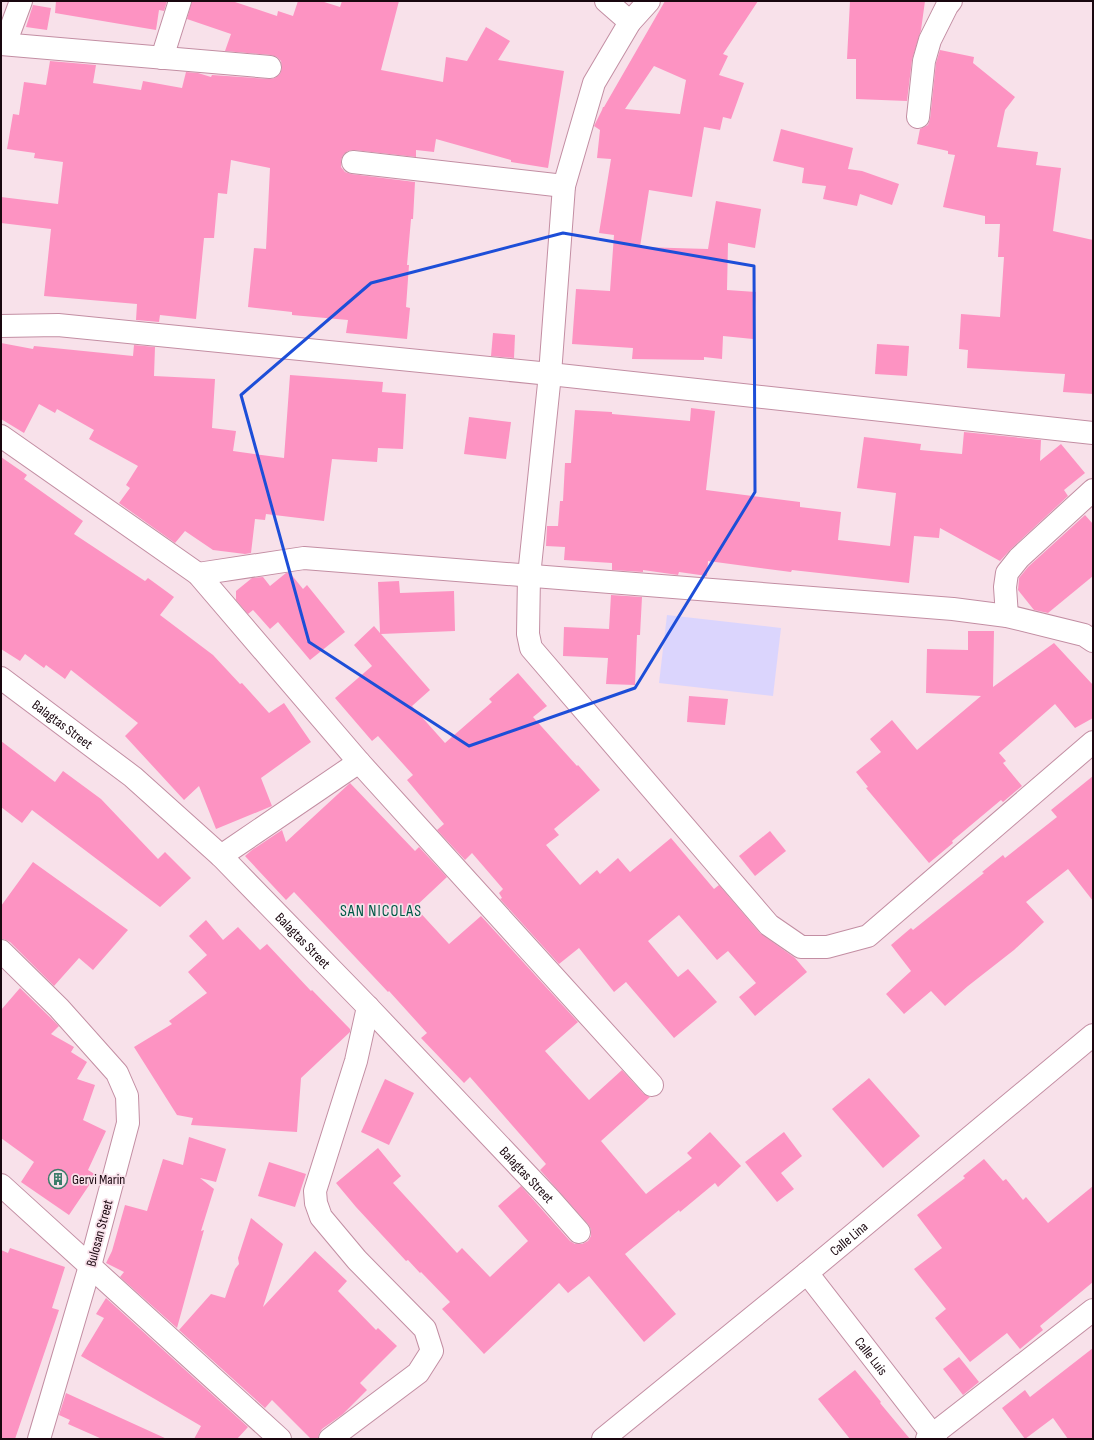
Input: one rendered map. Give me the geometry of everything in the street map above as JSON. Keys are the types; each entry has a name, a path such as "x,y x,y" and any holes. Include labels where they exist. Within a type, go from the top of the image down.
{"street":[{"path":"21,1 3,44 270,67"},
{"path":"162,58 180,1"},
{"path":"606,1 630,22"},
{"path":"649,1 630,22 594,83 564,186 550,374 530,576 528,634 531,648 769,925 801,947 827,947 868,936 1093,742"},
{"path":"918,117 924,61 937,26 951,1"},
{"path":"353,162 564,186"},
{"path":"1,326 58,325 550,374 1093,433"},
{"path":"1,436 198,574 359,762 652,1085"},
{"path":"1007,616 1005,587 1008,573 1019,558 1093,490"},
{"path":"198,574 304,558 953,609 1007,616 1084,635 1093,641"},
{"name":"Balagtas Street","path":"1,678 133,777 221,856 368,1007 549,1198 579,1232"},
{"path":"221,856 359,762"},
{"name":"Bulosan Street","path":"1,951 59,1008 117,1073 127,1096 128,1123 90,1266 39,1439"},
{"path":"330,1439 418,1373 432,1351 425,1329 357,1260 321,1217 316,1204 315,1191 356,1061 368,1007"},
{"name":"Calle Lina","path":"603,1439 807,1273 1093,1035"},
{"path":"1,1185 280,1439"},
{"name":"Calle Luis","path":"807,1273 931,1438"},
{"path":"931,1438 1093,1310"}],"highlighted area":[{"path":"563,233 754,266 755,492 635,688 469,746 309,642 241,395 371,283"}],"shaded area":[{"path":"667,615 781,628 773,696 659,683"}],"building":[{"path":"56,1 167,1 164,11 159,10 156,30 55,13"},
{"path":"192,1 232,1 277,16 278,11 293,16 298,1 321,1 340,7 342,1 399,1 381,70 443,82 446,57 467,61 486,27 510,41 498,60 564,71 548,168 511,162 511,160 436,139 434,152 416,150 416,157 354,150 348,151 343,155 341,167 345,172 415,182 413,219 411,219 407,265 409,265 406,307 410,308 407,339 346,333 348,320 292,315 292,312 248,307 254,248 266,249 270,168 231,160 227,194 218,193 214,238 204,238 196,319 160,315 159,322 136,320 137,304 44,296 51,229 1,223 1,197 58,204 63,162 34,158 35,153 7,149 13,114 19,115 24,82 46,85 50,61 96,65 93,83 141,90 143,81 182,88 186,72 198,73 211,77 212,75 269,79 275,78 280,74 282,68 281,61 277,57 271,55 225,51 231,34 187,19"},
{"path":"665,1 758,1 723,54 728,56 719,75 744,83 731,119 723,117 720,130 704,127 692,197 649,190 640,247 708,249 716,201 761,209 755,248 728,243 727,290 756,292 753,339 723,336 722,359 704,357 704,360 632,359 633,348 572,344 576,289 610,291 614,235 599,233 611,159 597,158 600,130 594,126","holes":["654,66 686,80 680,114 625,109"]},
{"path":"850,1 925,1 921,30 912,60 907,101 856,99 856,59 847,59"},
{"path":"33,5 51,8 47,30 26,27"},
{"path":"940,50 974,57 973,63 1015,97 1005,110 997,147 1038,152 1036,165 1061,168 1053,231 1093,240 1093,394 1063,392 1065,374 967,368 968,350 959,349 961,314 1000,317 1004,257 998,257 1000,224 985,224 985,216 943,207 955,155 948,154 948,151 917,144 920,129 928,125 930,119 936,63"},
{"path":"781,129 853,148 848,169 862,171 899,184 892,205 860,194 857,206 823,199 826,186 802,183 804,168 773,161"},
{"path":"493,333 515,335 514,358 491,356"},
{"path":"1,343 33,349 34,346 133,356 134,345 155,347 154,376 215,379 212,428 236,431 233,451 284,458 290,375 383,382 382,392 406,394 403,449 378,448 377,462 332,459 324,521 266,514 265,520 255,519 251,553 245,554 213,550 185,531 175,543 119,503 130,488 126,485 138,466 89,439 94,430 57,409 55,413 39,404 24,433 1,419"},
{"path":"877,344 909,346 907,376 875,374"},
{"path":"691,408 715,411 706,490 800,502 800,507 841,512 838,540 890,546 896,493 857,488 864,437 921,444 920,450 962,454 964,432 1041,440 1040,461 1061,444 1085,473 1064,490 1068,496 1000,561 940,528 939,538 914,536 909,583 792,570 791,572 708,561 707,576 679,572 678,575 643,570 643,572 612,570 612,563 564,560 565,547 546,546 547,526 558,526 560,501 563,501 565,463 571,463 575,410 612,412 612,414 690,421"},
{"path":"469,417 511,422 506,459 464,454"},
{"path":"1,457 27,475 24,479 83,521 74,534 145,581 148,578 174,597 160,615 213,655 240,684 242,683 269,713 284,703 311,742 261,778 272,806 216,829 199,786 184,800 125,736 138,723 71,670 65,679 46,665 44,668 25,654 20,661 1,649"},
{"path":"1085,515 1093,524 1093,576 1048,613 1034,610 1018,590 1019,578 1028,567"},
{"path":"286,573 290,573 303,589 307,585 345,632 310,660 278,622 270,629 253,610 248,614 236,600 236,591 252,578 263,577 270,586"},
{"path":"399,581 400,593 454,591 455,631 381,634 430,690 412,706 445,743 492,702 489,699 518,673 547,706 533,717 600,790 554,829 559,835 546,845 580,885 597,870 600,874 618,858 630,872 671,838 714,889 719,885 760,933 795,958 807,972 755,1016 739,997 756,983 728,951 717,960 679,915 648,941 678,977 688,969 717,1002 674,1038 626,982 614,992 579,948 559,964 500,899 502,898 499,893 503,889 472,853 465,860 437,830 444,824 407,780 413,775 378,736 372,741 335,698 372,666 354,645 374,626 380,633 378,582"},
{"path":"611,595 642,597 640,635 637,635 635,685 606,684 608,658 563,656 564,627 609,629"},
{"path":"968,631 994,631 993,687 1054,643 1093,685 1093,718 1075,728 1055,704 999,753 1006,761 1003,763 1022,786 1003,802 1001,800 952,841 953,843 929,863 866,788 868,787 856,772 881,752 870,739 892,720 917,750 981,696 926,693 927,649 968,650"},
{"path":"689,696 728,699 725,725 687,722"},
{"path":"1,741 55,782 63,771 101,799 158,859 165,852 191,878 160,907 32,810 22,823 1,807"},
{"path":"1093,776 1093,901 1068,869 1026,902 1044,922 1014,950 945,1006 931,991 904,1014 886,994 911,971 891,945 911,928 913,930 984,873 982,872 1003,855 1005,858 1057,817 1051,810"},
{"path":"350,783 415,851 419,847 447,877 415,907 449,944 481,916 578,1022 545,1051 589,1100 622,1070 643,1093 650,1097 601,1141 646,1194 692,1158 687,1153 710,1132 741,1166 718,1187 715,1183 625,1254 676,1314 644,1342 589,1276 568,1293 559,1283 484,1354 442,1309 450,1302 421,1272 420,1273 408,1260 406,1261 336,1183 378,1148 401,1176 393,1183 457,1253 462,1248 490,1277 528,1241 498,1206 521,1186 570,1241 575,1244 582,1244 588,1241 591,1236 591,1229 588,1224 540,1170 546,1164 470,1077 464,1083 421,1038 427,1033 294,892 286,900 245,856 282,830 286,842"},
{"path":"770,831 786,851 755,876 739,856"},
{"path":"33,862 128,930 93,970 79,958 54,986 10,942 1,939 1,906"},
{"path":"206,920 223,940 238,927 260,950 267,944 311,991 312,990 350,1029 350,1032 301,1078 297,1132 191,1125 193,1118 177,1115 134,1047 172,1024 169,1021 207,993 188,972 207,955 189,936"},
{"path":"20,988 59,1026 51,1034 74,1047 71,1052 87,1062 77,1079 95,1085 83,1120 106,1131 88,1170 96,1175 69,1215 21,1182 34,1162 1,1138 1,1010"},
{"path":"869,1078 920,1136 883,1168 832,1109"},
{"path":"385,1079 414,1093 389,1145 361,1132"},
{"path":"784,1132 802,1156 781,1173 794,1189 777,1202 745,1162"},
{"path":"189,1137 226,1149 216,1182 200,1178 214,1189 201,1231 204,1230 177,1328 120,1277 124,1272 106,1263 112,1251 125,1205 147,1211 163,1159 183,1165"},
{"path":"984,1159 1003,1181 1006,1179 1023,1200 1026,1197 1048,1223 1093,1186 1093,1282 1040,1326 1043,1330 1020,1349 1007,1333 970,1362 935,1318 946,1309 914,1269 942,1248 917,1215 965,1178 963,1176"},
{"path":"269,1162 306,1174 295,1207 258,1196"},
{"path":"251,1218 283,1244 263,1307 315,1251 347,1281 338,1291 376,1330 378,1328 397,1346 360,1383 367,1390 343,1414 322,1429 318,1439 311,1439 272,1400 265,1408 179,1330 211,1294 225,1298 235,1269 239,1264 238,1258"},
{"path":"10,1248 65,1267 52,1308 59,1310 15,1439 1,1439 1,1250 8,1253"},
{"path":"106,1298 248,1427 237,1439 194,1439 201,1426 81,1356 104,1318 96,1314"},
{"path":"1093,1348 1093,1439 1068,1439 1053,1418 1025,1439 1002,1408 1025,1390 1030,1397"},
{"path":"959,1357 979,1382 963,1395 943,1369"},
{"path":"855,1370 910,1439 850,1439 818,1399"},
{"path":"66,1393 167,1439 102,1439 68,1424 70,1420 59,1415"}],"place":[{"name":"Gervi Marin","path":"58,1179"}],"district":[{"name":"SAN NICOLAS","path":"381,910"}]}
